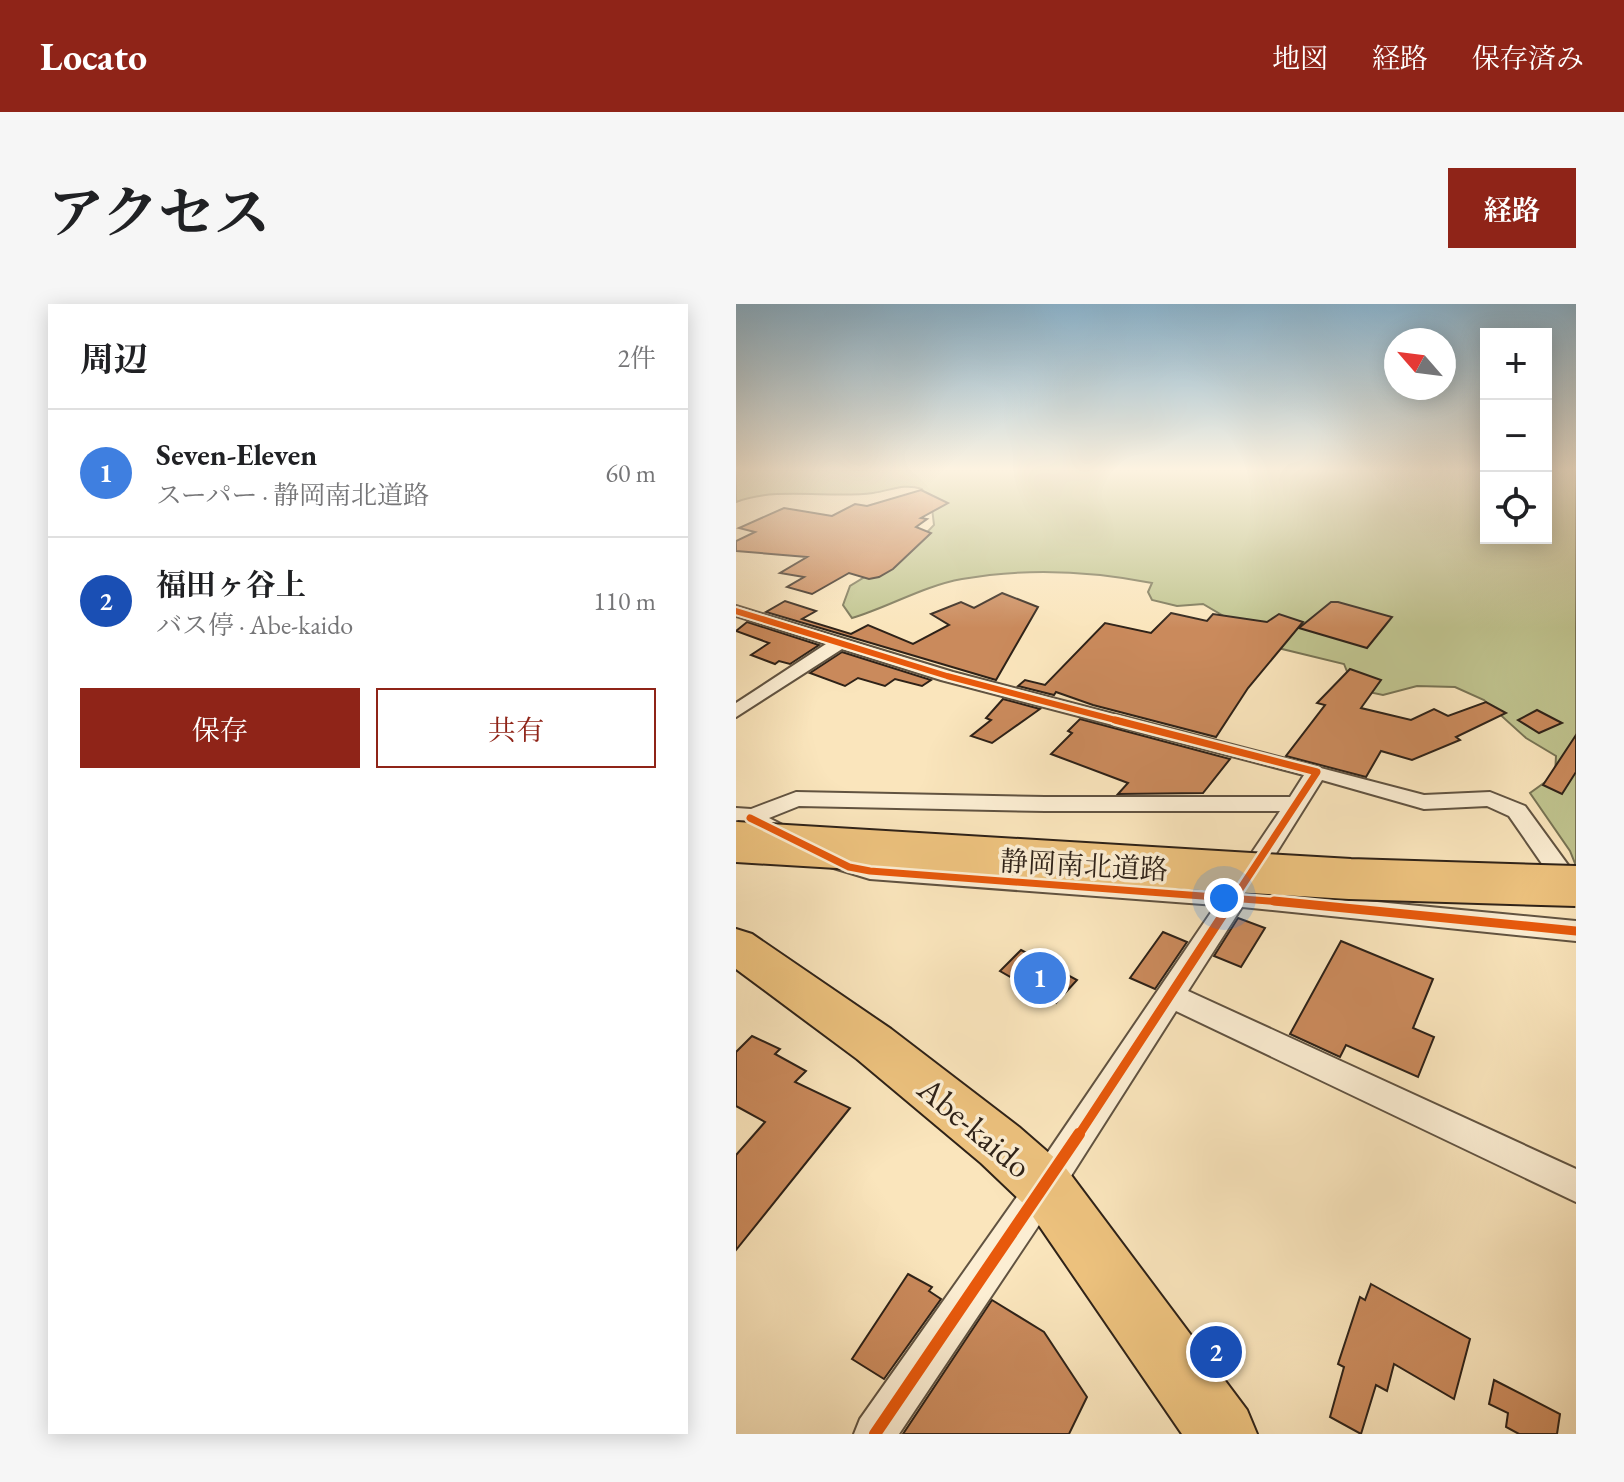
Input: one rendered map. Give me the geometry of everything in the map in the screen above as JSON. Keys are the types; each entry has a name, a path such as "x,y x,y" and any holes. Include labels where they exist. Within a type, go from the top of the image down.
{"highway":[{"name":"静岡南北道路","path":"740,831 1352,889 1576,895"},
{"name":"静岡南北道路","path":"740,831 1365,880 1576,886"}],"main road":[{"name":"Abe-kaido","path":"736,946 874,1044 1000,1145 1045,1186 1223,1434"}],"street":[{"path":"736,611 838,644 1424,802 1490,799 1517,811 1576,895"},
{"path":"736,711 838,644"},
{"path":"875,1434 1045,1186 1317,772"},
{"path":"740,831 796,799 1045,804 1296,804"},
{"path":"740,831 870,871 1235,897 1576,931"},
{"path":"1171,996 1576,1186"}],"green space":[{"path":"934,523 1480,523 1480,544 1552,544 1552,523 1576,523 1576,866 1570,851 1530,793 1555,775 1556,756 1526,738 1484,700 1455,687 1417,686 1383,695 1354,689 1344,664 1278,648 1203,604 1177,606 1152,600 1148,592 1152,583 1105,576 1033,572 962,579 934,586 852,618 843,605 850,586 912,548"}],"building":[{"path":"751,523 922,523 916,527 931,533 893,569 879,577 869,579 849,573 812,594 787,587 804,577 780,573 807,557 736,551 736,541 755,532 739,528"},
{"path":"1002,593 1038,607 996,680 766,612 785,601 816,611 802,619 851,634 868,625 913,644 949,625 931,614 961,602 974,608"},
{"path":"1331,602 1392,617 1367,648 1299,628"},
{"path":"1171,613 1207,621 1213,614 1267,622 1279,614 1303,622 1248,688 1216,737 1093,705 1056,692 1054,695 1018,686 1025,680 1045,685 1105,623 1151,633"},
{"path":"747,622 819,645 790,664 779,661 775,664 751,655 769,643 736,631"},
{"path":"842,652 931,680 922,686 895,679 885,686 858,678 845,686 810,673"},
{"path":"1350,669 1381,680 1361,708 1411,720 1434,709 1448,716 1486,702 1506,713 1456,737 1460,740 1412,760 1381,751 1366,777 1286,756 1325,705 1317,703"},
{"path":"1003,699 1040,709 992,743 971,736 991,720 986,718"},
{"path":"1537,710 1562,723 1539,733 1518,720"},
{"path":"1080,719 1230,759 1203,793 1118,794 1128,783 1051,754 1072,733 1068,731"},
{"path":"1576,735 1576,772 1562,794 1543,785"},
{"path":"1238,918 1265,928 1241,967 1214,956"},
{"path":"1163,932 1187,942 1155,989 1130,978"},
{"path":"1341,941 1433,979 1413,1028 1434,1037 1418,1077 1346,1045 1340,1057 1290,1034"},
{"path":"1021,950 1077,980 1056,1003 1000,971"},
{"path":"752,1036 780,1049 775,1054 806,1071 795,1082 850,1108 736,1250 736,1155 765,1122 736,1106 736,1052"},
{"path":"908,1274 932,1287 929,1291 941,1299 884,1379 852,1359"},
{"path":"1371,1284 1470,1339 1454,1399 1394,1364 1387,1391 1376,1385 1361,1434 1330,1417 1344,1367 1338,1364 1360,1297 1365,1300"},
{"path":"992,1300 1044,1332 1087,1397 1069,1434 903,1434"},
{"path":"1494,1380 1560,1414 1557,1434 1519,1434 1506,1427 1508,1413 1489,1404"}],"cycle path":[{"path":"736,611 947,676 1317,772 1045,1186 875,1434"},
{"path":"750,818 849,867 870,871 1235,897 1576,931"}],"place":[{"name":"Seven-Eleven","path":"1040,978"},
{"name":"福田ヶ谷上","path":"1216,1352"}]}
